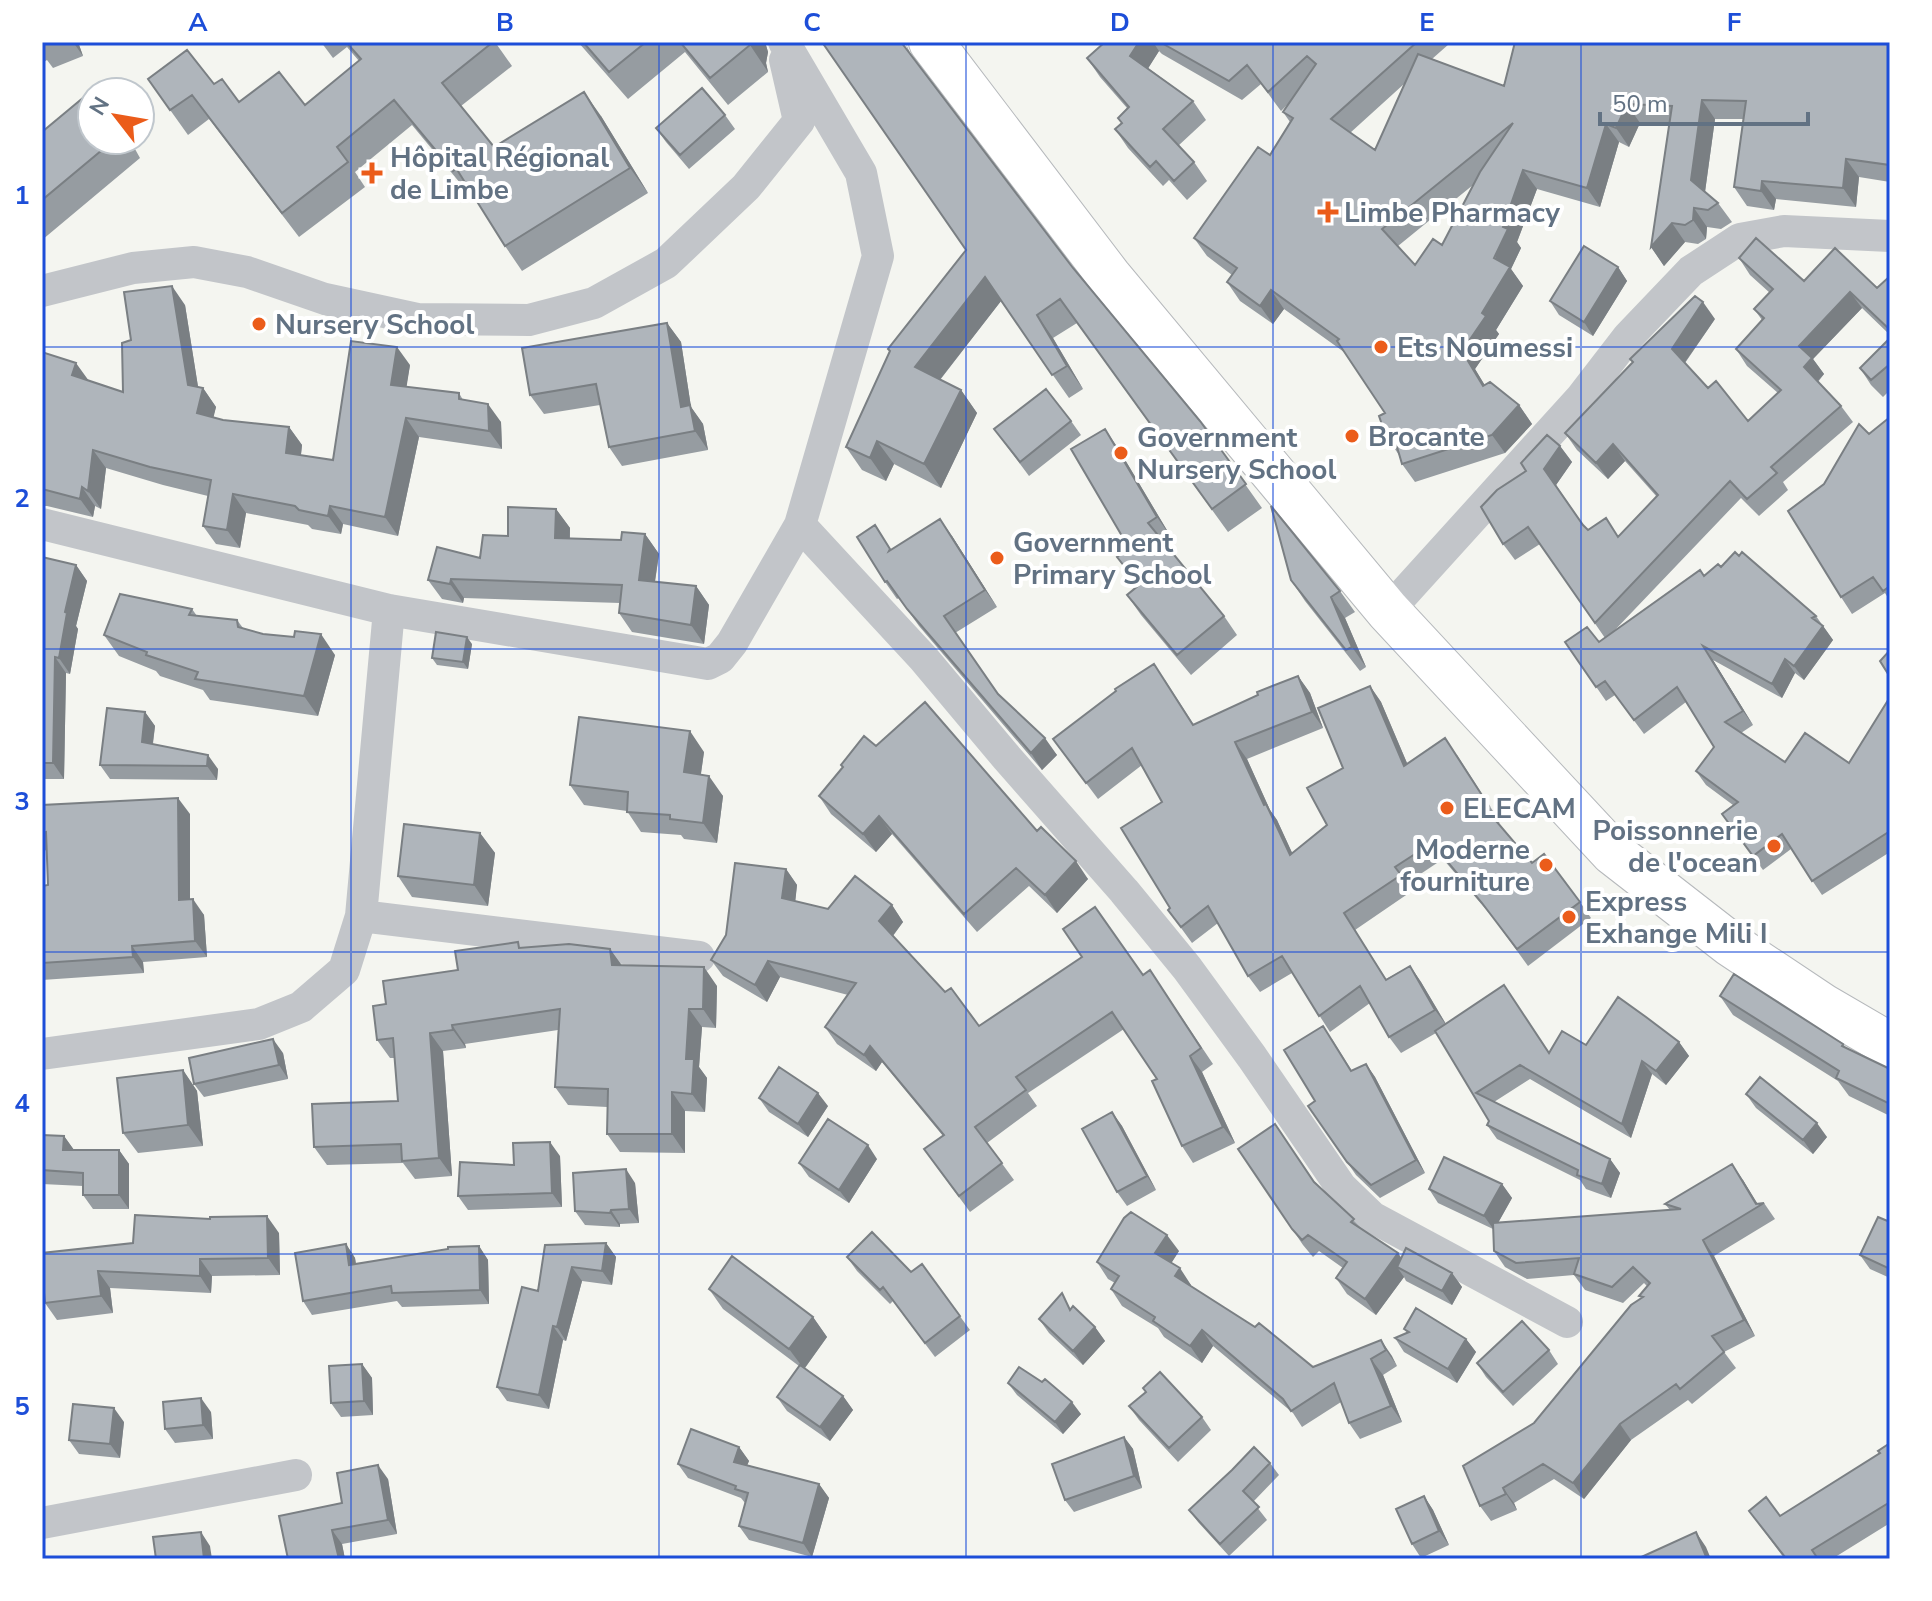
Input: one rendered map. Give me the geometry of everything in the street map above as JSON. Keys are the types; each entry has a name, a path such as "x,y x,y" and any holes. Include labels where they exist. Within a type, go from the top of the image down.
{"highway":[{"path":"931,42 1109,276 1388,611 1613,853 1730,944 1823,1006 1890,1045"}],"street":[{"path":"42,291 133,268 194,262 247,272 325,299 417,319 529,320 594,303 666,263 746,187 799,121 782,42"},
{"path":"42,524 389,610 708,664 720,658 732,643 800,525 878,256 861,173 782,42"},
{"path":"1388,611 1581,398 1628,337 1691,271 1740,239 1784,231 1890,236"},
{"path":"800,525 924,659 1133,902 1252,1057 1341,1187 1372,1217 1567,1322"},
{"path":"42,1054 259,1024 301,1007 344,970 361,916 389,610"},
{"path":"361,916 699,957"},
{"path":"42,1523 296,1475"}],"building":[{"path":"346,42 493,42 442,83 494,147 584,92 630,168 505,246 456,168 453,171 394,100 337,147 348,162 282,213 192,95 170,110 156,90 156,76 152,76 187,50 214,84 222,79 239,102 279,72 305,105 361,59"},
{"path":"583,42 646,42 609,72"},
{"path":"680,42 749,42 750,45 710,78"},
{"path":"822,42 901,42 1073,268 1200,421 1246,484 1212,509 1060,299 1037,315 1067,366 1052,375 985,277 915,367 961,390 924,464 877,441 870,458 846,447 890,351 888,349 966,250"},
{"path":"1105,42 1139,42 1130,56 1193,101 1163,129 1194,162 1174,181 1156,161 1150,167 1115,129 1122,123 1118,118 1129,107 1087,58"},
{"path":"1160,42 1417,42 1331,119 1375,150 1418,54 1504,86 1515,42 1890,42 1890,165 1846,159 1843,188 1762,181 1761,191 1734,187 1746,101 1702,100 1691,180 1718,203 1708,210 1694,208 1693,220 1685,225 1672,223 1651,247 1672,106 1627,104 1616,128 1606,124 1587,188 1523,170 1503,227 1508,229 1494,258 1510,267 1482,313 1486,316 1462,351 1483,386 1490,382 1519,405 1492,435 1402,464 1393,433 1386,436 1379,416 1385,413 1337,341 1339,339 1271,290 1260,306 1227,282 1237,268 1194,238 1258,147 1270,155 1293,118 1283,112 1316,64 1307,56 1268,92 1247,65 1229,81","holes":["1513,123 1480,172 1442,245 1433,239 1415,265 1382,229"]},
{"path":"702,88 725,115 680,155 656,128"},
{"path":"76,104 76,156 95,156 42,200 42,132"},
{"path":"1756,238 1804,281 1835,248 1877,288 1889,277 1890,330 1850,292 1799,346 1812,358 1804,367 1841,406 1771,467 1777,473 1747,499 1730,481 1595,623 1528,527 1503,544 1481,507 1497,490 1526,471 1521,463 1547,435 1560,446 1544,469 1588,530 1606,518 1618,537 1658,495 1613,444 1596,463 1565,433 1633,362 1630,359 1695,296 1703,302 1672,349 1708,388 1716,381 1748,421 1781,390 1736,349 1764,318 1754,309 1773,289 1739,258"},
{"path":"1584,246 1618,267 1584,322 1550,301"},
{"path":"172,286 188,385 203,388 197,413 223,420 289,427 286,453 333,460 351,341 397,347 391,385 459,393 459,399 488,404 489,431 406,418 385,517 330,506 328,516 233,494 227,530 203,526 211,480 150,467 93,450 88,491 82,487 80,499 42,489 42,352 76,363 72,375 123,392 122,343 131,340 124,292"},
{"path":"667,323 681,407 690,405 695,431 609,447 596,384 530,395 522,348"},
{"path":"1890,338 1890,364 1871,380 1860,368"},
{"path":"1046,389 1071,421 1020,462 994,429"},
{"path":"1890,417 1890,586 1883,591 1873,577 1841,597 1788,511 1824,484 1859,424 1869,434"},
{"path":"1105,429 1157,517 1148,523 1224,616 1177,655 1127,595 1139,585 1117,557 1129,548 1071,449"},
{"path":"1271,506 1340,591 1331,597 1352,647 1346,650 1291,580"},
{"path":"508,507 556,509 555,538 621,540 622,532 645,534 639,580 696,586 691,625 619,613 622,585 451,579 450,584 428,580 437,547 480,558 483,535 508,536"},
{"path":"940,519 985,590 944,616 998,694 1045,738 1031,753 885,582 857,537 875,525 889,551"},
{"path":"1735,552 1739,556 1742,552 1816,616 1812,618 1823,626 1794,666 1785,659 1772,684 1703,646 1743,711 1725,722 1785,762 1805,733 1849,763 1890,697 1890,831 1812,881 1782,834 1753,856 1722,814 1738,802 1696,771 1714,747 1677,687 1634,720 1605,681 1596,687 1565,642 1587,627 1599,642 1700,570 1704,576 1718,564 1721,567"},
{"path":"42,557 76,565 59,658 55,657 53,763 42,763"},
{"path":"120,594 192,609 189,615 237,620 238,627 263,634 294,637 295,631 321,634 304,696 195,679 198,672 146,655 147,652 104,635"},
{"path":"436,632 467,637 463,662 432,658"},
{"path":"1890,650 1890,677 1880,661"},
{"path":"1154,664 1193,725 1258,695 1257,692 1298,676 1312,712 1235,742 1290,855 1327,825 1307,788 1343,768 1318,708 1370,686 1404,766 1445,738 1489,806 1485,808 1532,863 1544,854 1580,902 1517,949 1432,843 1395,867 1401,875 1344,913 1386,980 1410,966 1435,1010 1389,1037 1360,986 1319,1016 1282,956 1248,976 1208,906 1181,927 1168,910 1170,908 1121,828 1162,802 1132,748 1086,783 1053,739 1115,689"},
{"path":"925,702 1037,831 1041,827 1076,861 1045,895 1016,868 964,914 879,816 863,834 819,796 864,736 876,746"},
{"path":"107,708 145,712 142,742 208,755 207,766 100,765"},
{"path":"579,717 690,731 684,772 709,776 703,823 670,819 670,815 627,812 628,792 570,785"},
{"path":"178,798 179,900 193,899 195,941 132,946 133,957 42,963 42,886 48,885 42,805"},
{"path":"404,824 480,833 474,885 398,876"},
{"path":"735,863 786,869 782,898 828,909 855,876 892,905 879,921 945,992 951,988 979,1026 1082,957 1063,929 1095,907 1143,975 1150,970 1201,1048 1190,1056 1223,1127 1182,1146 1152,1081 1157,1079 1112,1012 1016,1077 1026,1090 975,1127 1002,1163 959,1196 924,1149 944,1135 870,1046 864,1055 825,1027 856,983 768,961 755,985 711,960 726,935"},
{"path":"518,942 519,948 569,944 610,949 612,965 704,967 703,1009 689,1009 686,1059 694,1059 692,1094 672,1092 672,1134 607,1134 608,1089 555,1087 560,1009 452,1025 453,1030 430,1033 439,1158 402,1161 401,1144 314,1147 312,1104 398,1101 393,1038 377,1040 373,1006 386,1004 383,981 458,970 455,951"},
{"path":"1734,974 1842,1046 1890,1069 1890,1104 1836,1078 1839,1071 1720,996"},
{"path":"1504,985 1549,1053 1562,1031 1586,1045 1618,997 1679,1042 1656,1071 1642,1061 1622,1124 1520,1065 1476,1093 1610,1159 1602,1184 1577,1175 1578,1170 1487,1125 1489,1121 1435,1031"},
{"path":"1323,1026 1351,1071 1366,1064 1416,1160 1371,1185 1347,1162 1308,1106 1315,1101 1284,1050"},
{"path":"273,1039 279,1065 194,1084 189,1058"},
{"path":"779,1067 818,1093 798,1124 759,1098"},
{"path":"183,1070 188,1125 123,1133 117,1078"},
{"path":"1760,1077 1817,1123 1803,1140 1746,1094"},
{"path":"1112,1112 1147,1176 1117,1192 1082,1129"},
{"path":"828,1119 868,1145 839,1190 799,1163"},
{"path":"1275,1124 1314,1182 1354,1219 1351,1222 1398,1253 1365,1299 1336,1278 1347,1262 1308,1235 1302,1240 1292,1229 1238,1149"},
{"path":"42,1135 64,1136 63,1150 119,1150 119,1195 83,1195 83,1173 42,1170"},
{"path":"550,1142 552,1193 458,1196 460,1162 514,1165 513,1143"},
{"path":"1444,1157 1502,1184 1484,1216 1429,1189"},
{"path":"1732,1164 1756,1204 1764,1203 1703,1240 1744,1320 1712,1336 1724,1352 1680,1389 1676,1384 1620,1424 1573,1483 1543,1464 1503,1488 1506,1494 1480,1506 1463,1466 1534,1423 1631,1305 1643,1297 1639,1296 1650,1283 1633,1267 1612,1287 1574,1274 1579,1258 1516,1263 1494,1251 1493,1223 1681,1209 1665,1204"},
{"path":"626,1169 629,1209 611,1210 610,1213 575,1211 573,1173"},
{"path":"1131,1212 1167,1235 1155,1253 1180,1268 1175,1276 1255,1327 1259,1323 1313,1367 1381,1340 1386,1350 1371,1359 1391,1406 1349,1423 1334,1383 1291,1411 1283,1399 1202,1330 1190,1346 1153,1321 1155,1317 1111,1289 1119,1276 1097,1262 1124,1218"},
{"path":"135,1215 210,1219 267,1216 268,1258 200,1259 200,1276 98,1271 101,1296 45,1303 42,1253 133,1243"},
{"path":"1878,1217 1890,1222 1890,1269 1860,1255"},
{"path":"872,1232 911,1272 922,1264 960,1316 925,1343 883,1287 880,1290 847,1257"},
{"path":"606,1243 602,1271 572,1267 557,1327 553,1326 539,1395 497,1387 522,1287 538,1291 545,1245"},
{"path":"346,1244 349,1265 448,1247 479,1246 480,1290 392,1293 391,1286 303,1301 295,1253"},
{"path":"1406,1248 1452,1273 1442,1291 1397,1267"},
{"path":"732,1256 813,1317 789,1349 709,1289"},
{"path":"1062,1293 1070,1310 1073,1306 1095,1327 1073,1351 1039,1319"},
{"path":"1416,1308 1466,1339 1448,1369 1395,1338 1409,1332 1404,1329"},
{"path":"1522,1321 1549,1350 1503,1392 1477,1363"},
{"path":"362,1364 364,1401 331,1403 329,1366"},
{"path":"800,1365 843,1396 820,1427 777,1397"},
{"path":"1019,1367 1042,1382 1045,1379 1072,1402 1055,1422 1008,1383"},
{"path":"1160,1372 1202,1417 1169,1448 1129,1406 1146,1392 1143,1388"},
{"path":"201,1398 203,1425 165,1429 163,1402"},
{"path":"73,1404 114,1408 110,1444 69,1440"},
{"path":"691,1429 739,1447 734,1462 819,1484 803,1543 739,1526 748,1493 678,1464"},
{"path":"1124,1437 1134,1476 1065,1500 1052,1464"},
{"path":"1890,1443 1890,1502 1812,1550 1818,1559 1782,1559 1785,1557 1749,1511 1766,1497 1780,1516 1880,1453 1878,1451"},
{"path":"1254,1447 1270,1463 1243,1491 1259,1507 1220,1544 1189,1510"},
{"path":"378,1465 388,1520 332,1530 339,1559 288,1559 279,1516 342,1503 337,1473"},
{"path":"1424,1496 1439,1531 1412,1544 1396,1509"},
{"path":"201,1532 204,1559 156,1559 153,1537"},
{"path":"1696,1532 1707,1559 1637,1559"}],"place":[{"name":"Hôpital Régional de Limbe","path":"372,173"},
{"name":"Limbe Pharmacy","path":"1328,212"},
{"name":"Nursery School","path":"259,324"},
{"name":"Ets Noumessi","path":"1381,347"},
{"name":"Brocante","path":"1352,436"},
{"name":"Government Nursery School","path":"1121,453"},
{"name":"Government Primary School","path":"997,558"},
{"name":"ELECAM","path":"1447,808"},
{"name":"Poissonnerie de l'ocean","path":"1774,846"},
{"name":"Moderne fourniture","path":"1546,865"},
{"name":"Express Exhange Mili I","path":"1569,917"}]}
